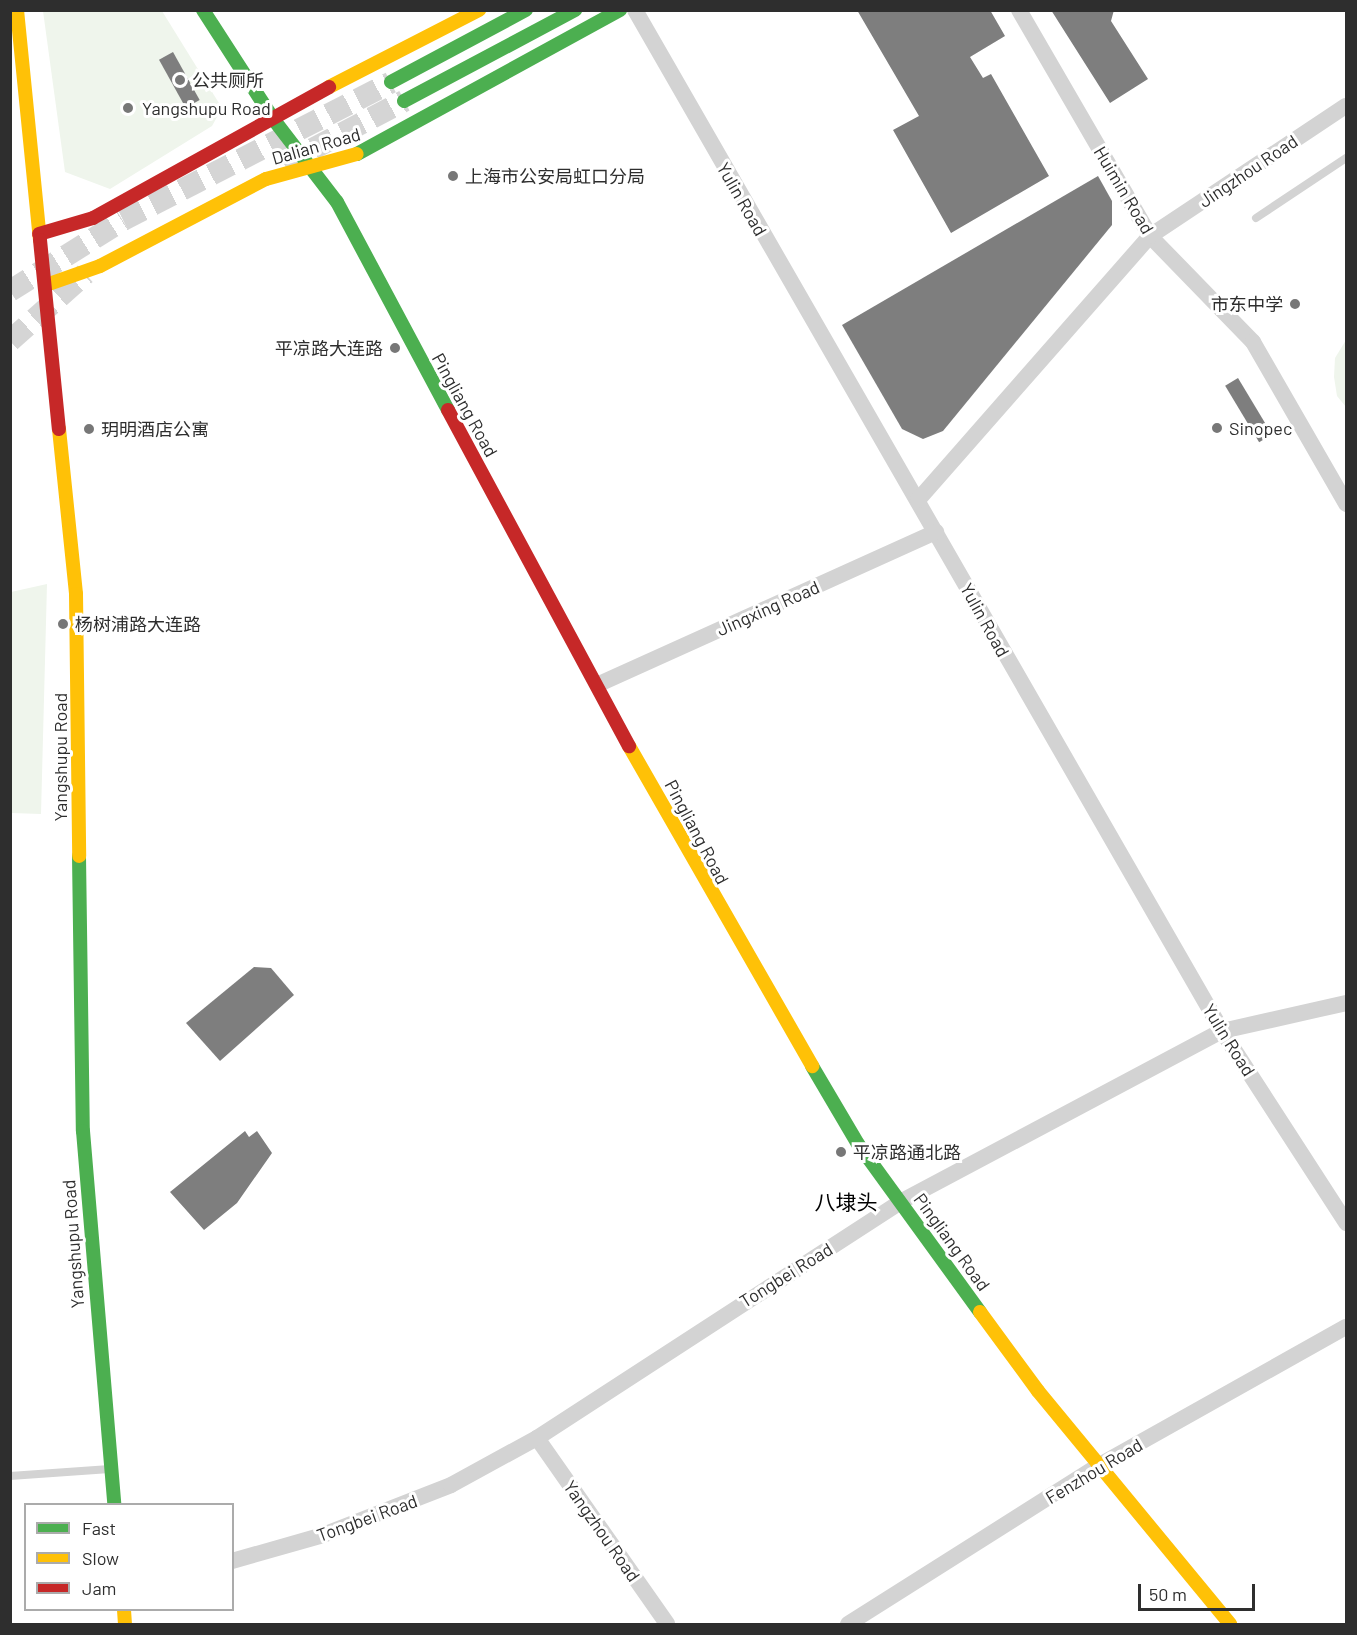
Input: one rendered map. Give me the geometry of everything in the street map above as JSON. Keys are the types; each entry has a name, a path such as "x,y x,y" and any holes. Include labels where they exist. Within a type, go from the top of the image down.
{"main road":[{"name":"Yangshupu Road","path":"17,10 76,594 82,1109 114,1503"},
{"name":"Pingliang Road","path":"203,10 274,120 337,202 407,339 599,684 735,937 858,1144 1098,1466 1230,1624"},
{"name":"Dalian Road","path":"39,234 93,218 274,120 380,59 479,10"},
{"path":"391,82 526,10"},
{"path":"404,101 575,10"},
{"name":"Dalian Road","path":"46,285 100,266 266,179 310,165 370,151 620,10"}],"street":[{"name":"Yulin Road","path":"635,10 1222,1031 1347,1223"},
{"name":"Huimin Road","path":"1019,10 1150,236 1253,342 1347,504"},
{"name":"Jingzhou Road","path":"1150,236 1347,106"},
{"path":"918,500 1150,236"},
{"name":"Jingxing Road","path":"599,684 936,532"},
{"name":"Tongbei Road","path":"234,1560 390,1511 537,1438 900,1202 1222,1031 1347,1003"},
{"name":"Fenzhou Road","path":"848,1624 1098,1466 1347,1327"},
{"name":"Yangzhou Road","path":"537,1438 667,1624"}],"lane":[{"path":"1256,218 1347,158"},
{"path":"10,1476 111,1469"}],"shaded area":[{"path":"43,11 162,11 222,108 212,126 110,189 65,172"},
{"path":"1346,340 1346,407 1337,396 1334,377 1335,358"},
{"path":"47,584 41,814 11,813 11,592"}],"building":[{"path":"857,10 990,10 1005,36 970,57 983,78 991,74 1049,176 951,233 893,130 919,116"},
{"path":"1051,10 1114,10 1111,21 1148,79 1110,103"},
{"name":"公共厕所","path":"173,52 200,100 186,108 159,60"},
{"path":"1098,176 1112,201 1112,225 943,431 923,439 902,429 842,325"},
{"path":"1238,378 1272,435 1259,442 1225,386"},
{"path":"254,967 271,968 294,995 220,1061 186,1023"},
{"path":"245,1131 249,1137 257,1131 272,1153 237,1203 204,1230 170,1192"}],"tunnel":[{"path":"10,291 123,220 391,82"},
{"path":"284,164 404,101"},
{"path":"10,341 85,274"}],"traffic: fast":[{"path":"203,10 274,120 337,202 448,410"},
{"path":"391,82 526,10"},
{"path":"404,101 575,10"},
{"path":"357,154 620,10"},
{"path":"79,856 83,1131 114,1503"},
{"path":"812,1066 858,1144 980,1312"}],"traffic: slow":[{"path":"17,10 40,240"},
{"path":"329,87 479,10"},
{"path":"46,285 100,266 266,179 357,154"},
{"path":"59,429 76,594 79,856"},
{"path":"629,746 812,1066"},
{"path":"980,1312 1038,1391 1230,1624"},
{"path":"124,1611 125,1624"}],"traffic: jam":[{"path":"39,234 93,218 329,87"},
{"path":"40,240 59,429"},
{"path":"448,410 629,746"}],"place":[{"name":"公共厕所","path":"180,80"},
{"name":"Yangshupu Road","path":"128,108"},
{"name":"上海市公安局虹口分局","path":"453,176"},
{"name":"市东中学","path":"1295,304"},
{"name":"平凉路大连路","path":"395,348"},
{"name":"Sinopec","path":"1217,428"},
{"name":"玥明酒店公寓","path":"89,429"},
{"name":"杨树浦路大连路","path":"63,624"},
{"name":"平凉路通北路","path":"841,1152"}],"district":[{"name":"八埭头","path":"846,1202"}]}
